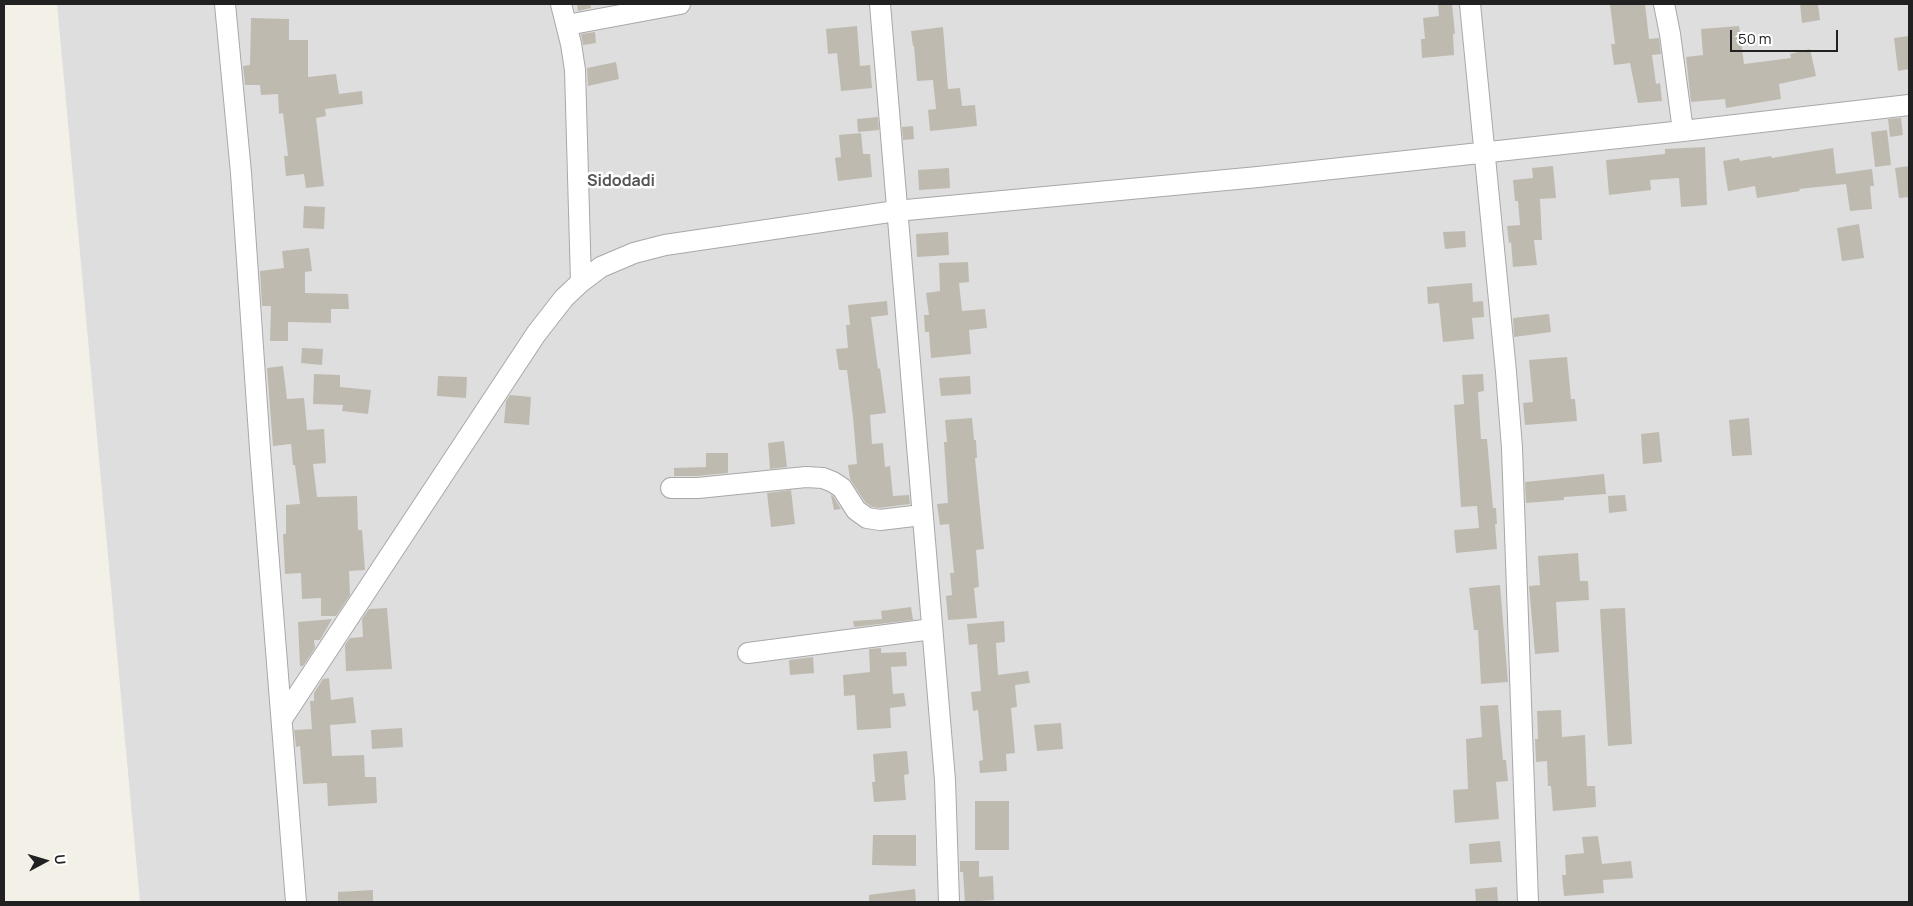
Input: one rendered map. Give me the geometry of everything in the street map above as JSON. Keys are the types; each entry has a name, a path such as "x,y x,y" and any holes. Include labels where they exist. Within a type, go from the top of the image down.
{"street":[{"path":"225,4 241,172 259,439 296,902"},
{"path":"561,4 571,44 576,86 581,282"},
{"path":"566,25 680,4"},
{"path":"880,4 945,780 949,902"},
{"path":"1470,4 1512,448 1528,902"},
{"path":"1664,4 1683,131"},
{"path":"282,719 536,334 564,298 581,282 601,267 634,253 665,245 896,211 1248,178 1683,131 1909,104"},
{"path":"671,488 698,488 806,477 823,478 842,488 856,510 867,518 880,520 922,515"},
{"path":"748,653 932,629"}],"shaded area":[{"path":"57,4 1909,4 1909,902 140,902"}],"building":[{"path":"577,4 590,4 591,8 578,11"},
{"path":"1438,4 1452,4 1455,34 1453,34 1454,55 1422,58 1421,39 1425,39 1423,18 1439,16"},
{"path":"1610,4 1645,4 1649,39 1659,38 1661,54 1652,55 1656,84 1660,83 1662,101 1638,103 1630,63 1614,65 1611,44 1615,44"},
{"path":"1800,4 1818,4 1820,20 1802,23"},
{"path":"251,18 289,19 289,40 308,40 308,77 336,74 339,94 362,91 363,104 325,109 326,116 316,118 324,186 306,188 304,174 286,176 284,156 288,156 283,113 279,114 278,94 261,95 260,85 245,85 243,66 250,65"},
{"path":"857,26 860,66 870,65 872,88 841,91 837,53 828,54 826,29"},
{"path":"1739,26 1744,64 1791,58 1790,54 1810,49 1816,76 1779,84 1781,99 1726,108 1725,99 1691,102 1686,57 1703,55 1701,29"},
{"path":"943,27 948,89 960,88 962,106 975,105 977,126 930,131 928,110 936,109 933,80 917,81 911,31"},
{"path":"595,32 596,43 583,45 581,34"},
{"path":"1909,36 1909,69 1898,71 1894,38"},
{"path":"616,62 619,79 588,86 587,68"},
{"path":"878,117 879,130 858,132 857,119"},
{"path":"1901,118 1903,135 1890,137 1888,119"},
{"path":"913,126 914,139 903,140 902,127"},
{"path":"1887,130 1891,165 1875,167 1871,132"},
{"path":"861,133 863,154 870,154 872,177 838,181 835,158 841,157 839,135"},
{"path":"1705,147 1707,205 1681,207 1679,178 1650,180 1651,190 1609,195 1606,160 1665,154 1665,149"},
{"path":"1833,148 1836,174 1872,169 1874,186 1870,186 1872,209 1850,211 1846,184 1799,189 1800,191 1757,198 1755,186 1728,191 1723,161 1739,158 1740,161 1771,156 1772,158"},
{"path":"1553,166 1556,198 1540,199 1542,240 1534,240 1537,265 1513,267 1511,242 1509,243 1507,226 1520,225 1518,201 1515,201 1513,180 1533,178 1532,168"},
{"path":"1909,166 1909,197 1899,198 1895,168"},
{"path":"949,168 950,188 919,190 918,170"},
{"path":"304,206 325,207 324,229 303,228"},
{"path":"1859,224 1864,258 1842,261 1837,228"},
{"path":"1465,231 1466,247 1445,249 1443,232"},
{"path":"948,232 949,255 917,257 916,234"},
{"path":"309,248 312,271 305,272 305,293 348,294 349,309 331,309 331,323 288,322 288,341 270,341 271,306 262,306 260,271 284,268 282,251"},
{"path":"968,262 969,282 959,283 962,311 985,309 987,328 969,330 971,354 931,358 929,332 925,332 924,315 929,315 926,293 940,291 939,263"},
{"path":"1472,283 1473,302 1483,301 1484,317 1472,318 1474,339 1443,342 1439,303 1428,304 1427,287"},
{"path":"887,301 888,315 871,317 886,413 870,415 872,444 883,443 885,467 890,466 893,496 909,495 910,504 879,508 872,507 865,502 850,479 848,465 857,464 853,417 847,370 839,370 836,349 848,348 846,325 850,325 848,305"},
{"path":"1549,314 1551,332 1514,337 1513,318"},
{"path":"302,348 323,349 322,365 301,363"},
{"path":"1567,357 1571,399 1575,399 1577,421 1525,425 1523,403 1533,402 1529,360"},
{"path":"283,366 287,399 304,398 307,430 324,429 326,463 313,464 317,497 357,496 358,530 362,530 365,570 349,571 350,595 336,616 321,616 321,598 302,599 301,573 285,574 283,534 286,534 286,505 300,504 291,444 273,446 267,368"},
{"path":"314,374 340,375 340,387 371,390 368,414 342,411 343,405 313,404"},
{"path":"1483,374 1484,391 1478,392 1481,439 1487,439 1493,508 1496,508 1497,549 1456,553 1454,530 1479,528 1477,506 1461,507 1454,405 1464,404 1462,375"},
{"path":"438,376 467,377 466,398 437,396"},
{"path":"970,376 971,394 941,396 939,378"},
{"path":"510,395 531,397 529,425 504,423 506,401"},
{"path":"972,418 974,440 976,440 977,458 975,458 984,549 976,550 979,587 974,588 977,618 948,620 946,596 952,595 950,573 954,573 949,524 940,525 937,504 948,503 944,442 947,442 945,420"},
{"path":"1749,418 1752,455 1732,456 1729,420"},
{"path":"1659,432 1662,462 1643,464 1641,434"},
{"path":"784,441 787,467 770,469 768,443"},
{"path":"706,453 728,453 728,473 674,476 674,468 706,467"},
{"path":"1604,474 1606,494 1564,497 1564,500 1526,503 1525,482"},
{"path":"791,490 795,524 771,527 767,493"},
{"path":"831,495 833,496 841,509 834,510"},
{"path":"1625,495 1627,511 1609,513 1608,496"},
{"path":"1578,553 1580,581 1588,581 1589,600 1556,602 1559,652 1535,654 1529,586 1540,585 1538,556"},
{"path":"1500,585 1508,682 1481,684 1478,630 1474,630 1469,588"},
{"path":"911,607 913,620 854,627 853,621 882,619 881,611"},
{"path":"387,608 392,669 346,671 345,645 350,638 363,637 362,619 369,609"},
{"path":"1625,608 1632,744 1608,746 1600,609"},
{"path":"332,619 320,640 314,640 315,648 303,666 300,666 298,622"},
{"path":"1004,621 1005,642 996,643 998,675 1028,671 1030,683 1015,685 1017,707 1011,708 1015,753 1006,754 1007,771 980,773 979,761 983,760 978,710 973,711 971,692 981,691 977,644 969,645 967,624"},
{"path":"881,648 881,653 906,652 907,666 891,667 893,694 904,693 906,706 890,708 891,728 857,730 855,695 844,696 843,675 870,672 869,649"},
{"path":"813,657 814,673 790,675 789,660"},
{"path":"329,678 331,700 353,697 356,723 330,725 332,756 364,755 365,777 376,777 377,803 328,806 327,783 303,784 300,746 296,747 294,730 312,729 310,701 314,701 314,693 323,679"},
{"path":"1498,705 1503,760 1506,760 1508,781 1496,782 1499,819 1455,823 1453,790 1468,789 1466,739 1482,737 1480,706"},
{"path":"1561,710 1562,737 1585,735 1587,786 1595,786 1596,807 1553,811 1551,786 1548,786 1547,761 1536,762 1535,739 1538,739 1537,711"},
{"path":"1061,723 1063,749 1037,751 1034,725"},
{"path":"402,728 403,747 372,749 371,730"},
{"path":"907,751 909,774 904,775 906,800 874,802 872,782 875,782 873,754"},
{"path":"975,801 1009,801 1009,850 975,850"},
{"path":"873,835 916,835 916,866 872,865"},
{"path":"1598,836 1602,864 1631,861 1633,878 1603,880 1604,893 1564,896 1562,875 1566,875 1565,855 1584,853 1582,837"},
{"path":"1500,841 1502,862 1470,864 1469,844"},
{"path":"960,861 979,861 979,877 993,876 994,900 965,902 963,872 960,872"},
{"path":"1497,887 1498,902 1476,902 1475,889"},
{"path":"915,889 916,902 869,902 869,895"},
{"path":"373,890 373,902 338,902 338,892"}],"district":[{"name":"Sidodadi","path":"621,182"}]}
